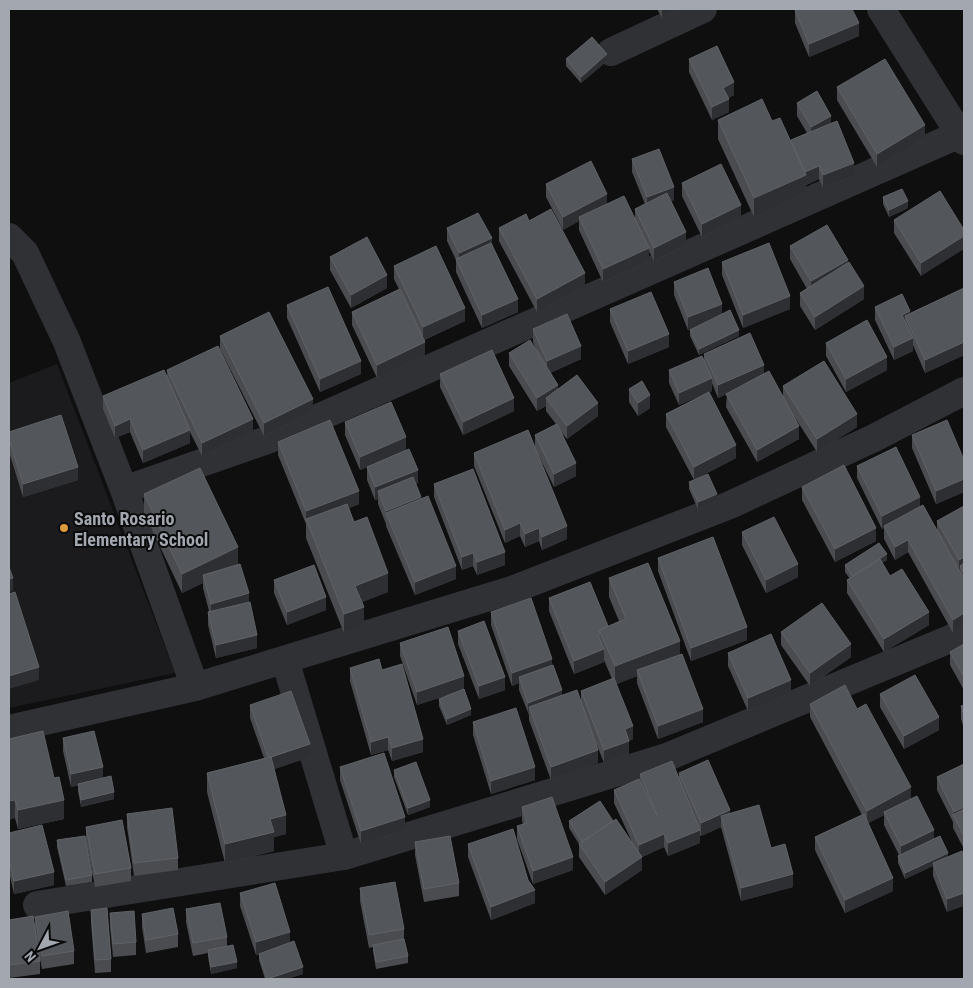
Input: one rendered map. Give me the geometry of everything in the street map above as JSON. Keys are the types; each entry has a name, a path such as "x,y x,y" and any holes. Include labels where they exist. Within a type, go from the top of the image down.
{"street":[{"path":"610,52 704,9"},
{"path":"124,490 270,439 962,137 881,9"},
{"path":"9,236 25,252 67,342 124,490 195,687"},
{"path":"9,729 195,687 512,590 730,505 874,438 964,391"},
{"path":"37,905 344,856 666,757 964,632"},
{"path":"285,660 344,856"}],"shaded area":[{"name":"Santo Rosario Elementary School","path":"57,364 175,673 9,708 9,383"}],"building":[{"path":"852,9 859,23 809,44 795,10"},
{"path":"592,37 607,54 581,77 566,59"},
{"path":"717,46 734,82 723,88 729,99 712,107 689,59"},
{"path":"885,59 925,125 877,154 837,87"},
{"path":"817,91 831,116 811,127 797,103"},
{"path":"762,99 772,121 780,118 806,175 754,198 718,120"},
{"path":"837,121 854,163 823,175 819,166 805,172 791,140"},
{"path":"659,149 674,187 647,197 632,159"},
{"path":"591,161 607,194 563,217 546,184"},
{"path":"721,164 741,205 702,224 682,183"},
{"path":"902,189 908,201 889,210 883,197"},
{"path":"940,191 964,230 964,236 921,263 894,220"},
{"path":"667,193 686,232 654,248 635,209"},
{"path":"624,196 649,248 603,269 579,217"},
{"path":"551,209 585,273 537,299 499,228 526,214 529,221"},
{"path":"478,213 492,238 459,253 447,228"},
{"path":"827,225 848,260 811,281 790,246"},
{"path":"367,237 387,275 351,295 330,257"},
{"path":"491,243 518,299 482,315 456,259"},
{"path":"769,243 790,296 743,315 722,262"},
{"path":"436,246 465,308 423,327 394,266"},
{"path":"849,262 864,286 815,317 800,293"},
{"path":"708,268 722,304 688,317 674,282"},
{"path":"328,287 361,361 320,379 287,305"},
{"path":"964,288 964,342 925,360 905,316"},
{"path":"400,289 425,342 377,365 352,312"},
{"path":"651,292 669,334 628,351 610,309"},
{"path":"902,294 910,311 902,315 913,338 894,347 875,307"},
{"path":"730,310 739,330 699,349 690,330"},
{"path":"269,312 313,399 264,423 220,336"},
{"path":"567,314 581,346 547,361 533,329"},
{"path":"867,320 887,357 846,379 826,343"},
{"path":"750,333 764,365 718,385 704,354"},
{"path":"530,340 558,385 537,398 509,353"},
{"path":"218,346 253,419 202,443 167,370"},
{"path":"492,350 514,398 463,422 440,374"},
{"path":"702,356 712,378 679,393 669,370"},
{"path":"824,361 857,414 817,439 783,386"},
{"path":"164,370 190,430 143,450 130,419 115,426 103,396"},
{"path":"769,371 799,426 757,450 726,394"},
{"path":"577,375 598,403 567,426 546,398"},
{"path":"642,381 650,395 638,403 629,389"},
{"path":"709,392 736,445 694,467 666,414"},
{"path":"391,402 406,437 360,457 345,422"},
{"path":"61,415 78,467 23,484 9,439 9,432"},
{"path":"330,420 359,491 306,511 278,442"},
{"path":"947,420 964,460 964,479 936,491 912,435"},
{"path":"557,424 576,463 554,474 535,435"},
{"path":"528,430 567,526 542,537 539,528 525,534 520,523 505,530 474,453"},
{"path":"896,447 920,497 882,516 857,466"},
{"path":"409,449 418,470 375,487 367,467"},
{"path":"844,465 876,528 835,549 802,487"},
{"path":"200,468 238,547 182,574 144,494"},
{"path":"473,469 505,552 477,562 473,553 462,557 434,484"},
{"path":"708,474 717,494 698,502 689,482"},
{"path":"413,477 421,497 386,511 378,491"},
{"path":"428,496 456,566 415,582 386,513"},
{"path":"347,504 354,522 367,517 388,573 355,586 364,607 344,614 306,519"},
{"path":"923,505 964,579 964,613 953,620 908,540 895,547 884,526"},
{"path":"964,506 964,557 959,560 937,521"},
{"path":"774,517 798,564 766,580 742,532"},
{"path":"713,537 747,627 691,648 658,558"},
{"path":"879,543 887,554 852,576 845,565"},
{"path":"880,559 890,576 902,569 929,612 884,639 847,580"},
{"path":"648,563 680,641 615,666 599,630 626,619 609,578"},
{"path":"964,563 964,574 960,566"},
{"path":"240,564 249,593 211,604 203,575"},
{"path":"314,565 326,597 287,612 274,580"},
{"path":"9,567 13,578 9,579"},
{"path":"590,582 608,626 599,630 598,635 604,649 574,661 549,598"},
{"path":"15,592 39,667 9,676 9,594"},
{"path":"531,598 552,659 512,673 491,612"},
{"path":"250,602 257,635 216,645 208,612"},
{"path":"822,603 851,644 810,673 781,632"},
{"path":"484,621 505,677 479,686 458,631"},
{"path":"448,627 464,676 417,692 400,643"},
{"path":"771,634 791,680 748,698 728,653"},
{"path":"964,644 964,677 950,652"},
{"path":"682,654 703,709 658,726 637,670"},
{"path":"379,659 382,670 402,664 423,739 392,748 388,737 371,742 350,668"},
{"path":"553,665 562,690 528,703 519,677"},
{"path":"915,675 939,717 904,736 880,694"},
{"path":"614,678 633,726 625,729 629,741 604,750 581,691"},
{"path":"845,685 857,709 866,704 911,787 867,811 810,704"},
{"path":"464,689 471,709 447,719 439,699"},
{"path":"577,690 598,750 551,767 529,707"},
{"path":"291,691 310,744 268,757 250,705"},
{"path":"964,705 964,716 961,706"},
{"path":"516,708 535,767 491,781 473,722"},
{"path":"43,731 54,778 59,777 64,800 18,810 15,800 9,801 9,739"},
{"path":"94,731 103,767 71,774 63,738"},
{"path":"384,753 405,817 361,831 340,767"},
{"path":"271,757 286,815 270,819 274,832 225,844 207,773"},
{"path":"708,760 730,810 701,823 679,773"},
{"path":"672,761 700,830 668,843 664,834 639,845 614,790 639,779 657,815 640,774"},
{"path":"416,762 430,800 408,808 394,770"},
{"path":"964,764 964,807 954,812 937,777"},
{"path":"111,776 114,792 81,800 78,784"},
{"path":"917,796 934,830 901,846 884,812"},
{"path":"552,797 573,857 533,871 517,826 527,823 522,807"},
{"path":"600,801 613,821 582,842 569,821"},
{"path":"759,805 771,848 785,844 793,874 741,888 721,816"},
{"path":"172,808 178,858 134,863 127,814"},
{"path":"964,809 964,836 953,815"},
{"path":"864,814 893,878 845,900 815,837"},
{"path":"616,819 642,857 605,882 579,844"},
{"path":"122,820 131,868 95,874 86,827"},
{"path":"42,825 54,872 14,881 9,859 9,833"},
{"path":"513,829 528,880 535,890 491,907 468,844"},
{"path":"85,836 92,875 66,880 57,840"},
{"path":"450,836 459,883 424,889 415,842"},
{"path":"940,836 948,853 905,873 898,856"},
{"path":"962,851 964,856 964,893 947,899 933,863"},
{"path":"395,882 404,929 369,935 360,888"},
{"path":"275,883 290,932 256,942 240,893"},
{"path":"220,903 227,937 193,943 186,909"},
{"path":"107,908 111,959 95,960 91,910"},
{"path":"173,908 178,934 146,940 142,914"},
{"path":"68,911 74,951 42,956 35,917"},
{"path":"134,911 136,942 113,944 110,913"},
{"path":"33,916 40,961 9,965 9,920"},
{"path":"404,939 408,956 376,962 373,945"},
{"path":"294,941 303,967 267,979 259,954"},
{"path":"233,945 237,962 211,967 208,950"}],"place":[{"name":"Santo Rosario Elementary School","path":"64,528"}]}
